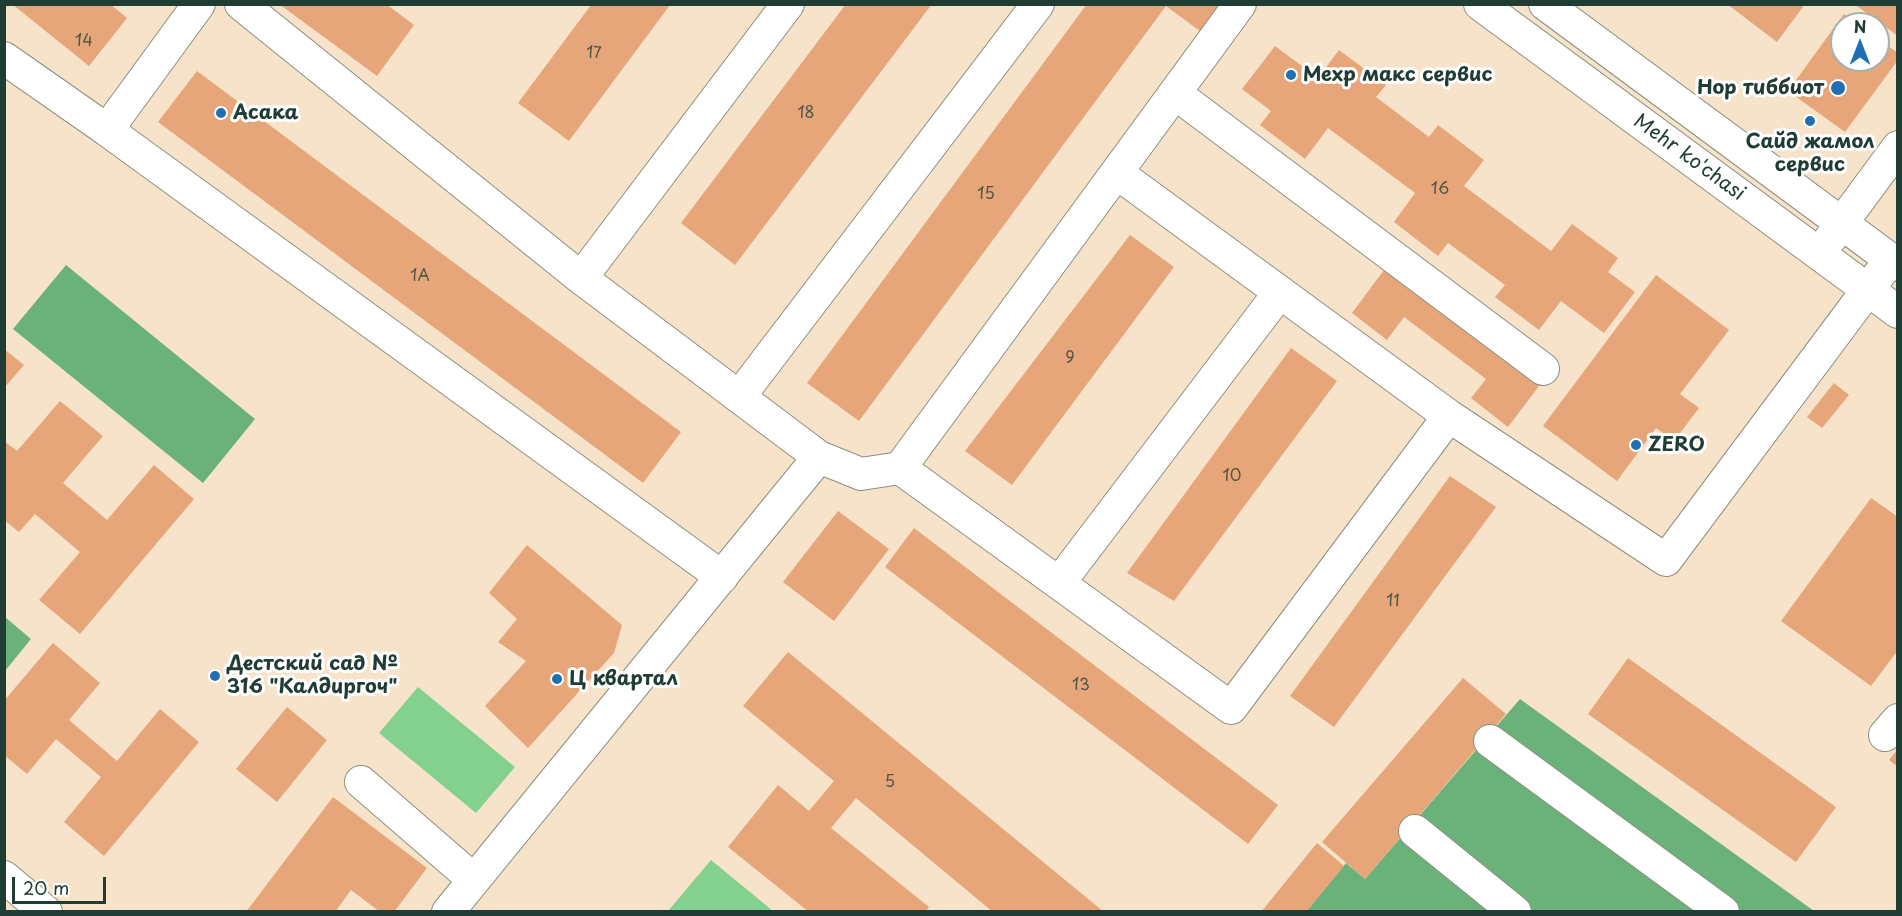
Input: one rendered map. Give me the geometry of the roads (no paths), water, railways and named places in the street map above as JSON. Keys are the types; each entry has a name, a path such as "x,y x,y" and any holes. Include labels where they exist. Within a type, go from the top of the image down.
{"street":[{"path":"107,130 199,4"},
{"path":"241,4 581,278 819,457 861,474 900,468 1231,708 1449,416"},
{"path":"581,278 788,4"},
{"path":"739,397 1038,4"},
{"path":"900,468 1240,4"},
{"name":"Mehr ko'chasi","path":"1480,4 1898,312"},
{"name":"Mehr ko'chasi","path":"1545,4 1894,262"},
{"path":"4,58 107,130 722,577"},
{"path":"1176,94 1543,369"},
{"path":"1818,254 1898,147"},
{"path":"1117,173 1449,416 1666,560 1868,291 1894,262"},
{"path":"1059,583 1280,292"},
{"path":"448,912 819,457"},
{"path":"1490,741 1722,912"},
{"path":"361,782 474,880"},
{"path":"1415,831 1515,912"},
{"path":"4,878 46,912"}],"place":[{"name":"Мехр макс сервис","path":"1291,75"},
{"name":"Нор тиббиот","path":"1838,88"},
{"name":"Асака","path":"221,113"},
{"name":"Сайд жамол сервис","path":"1810,121"},
{"name":"ZERO","path":"1636,445"},
{"name":"Дестский сад № 316 \"Калдиргоч\"","path":"215,676"},
{"name":"Ц квартал","path":"557,679"}]}
